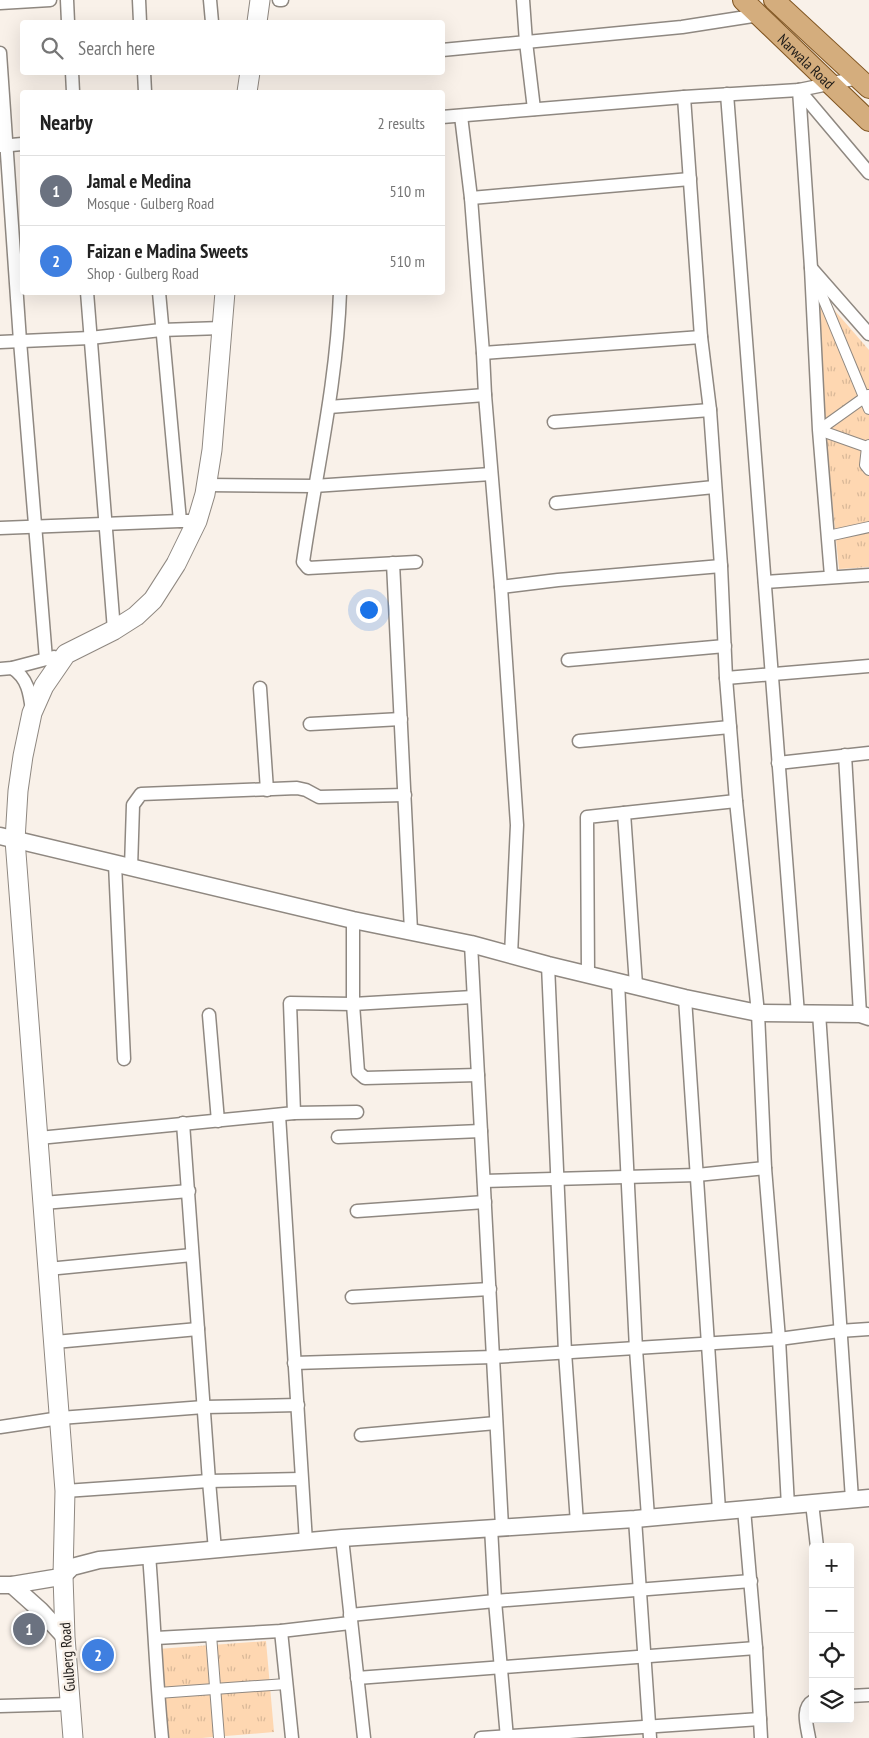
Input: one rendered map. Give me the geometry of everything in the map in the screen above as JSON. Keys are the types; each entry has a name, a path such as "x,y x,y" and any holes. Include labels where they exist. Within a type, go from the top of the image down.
{"main road":[{"path":"257,20 260,0"},
{"name":"Narwala Road","path":"743,0 869,121"},
{"name":"Narwala Road","path":"774,0 863,83"},
{"path":"247,90 250,75"},
{"path":"66,654 114,630 136,616 153,600 176,564 189,521 206,485 212,450 225,295"},
{"name":"Gulberg Road","path":"66,654 44,686 32,713 8,838 39,1138 55,1342 65,1490 62,1576 73,1738"}],"street":[{"path":"0,3 50,0"},
{"path":"67,0 68,20"},
{"path":"139,0 140,20"},
{"path":"210,0 212,20"},
{"path":"523,0 534,110"},
{"path":"445,50 682,27 759,15"},
{"path":"0,53 3,146 46,659"},
{"path":"72,75 73,90"},
{"path":"144,75 145,90"},
{"path":"445,117 684,97 799,90 832,84 863,83"},
{"path":"799,90 869,173"},
{"path":"799,90 811,268 819,430 831,576"},
{"path":"727,94 798,1014"},
{"path":"684,97 701,337 710,410 721,566 726,678 736,801 758,1013 765,1168 779,1339 788,1506"},
{"path":"461,116 471,198 517,825 511,955"},
{"path":"3,146 20,144"},
{"path":"471,198 690,179"},
{"path":"811,268 869,334"},
{"path":"811,268 866,396 869,409"},
{"path":"87,295 114,630"},
{"path":"0,528 189,521 161,330 159,295"},
{"path":"340,295 334,375 314,486 303,562 308,568 416,562"},
{"path":"0,342 90,338 161,330 222,328"},
{"path":"483,354 701,337"},
{"path":"329,407 485,395"},
{"path":"819,430 866,396"},
{"path":"554,422 710,410"},
{"path":"819,430 868,446 865,465 869,470"},
{"path":"206,485 314,486 491,474"},
{"path":"556,503 714,487"},
{"path":"828,536 869,527"},
{"path":"393,562 411,931"},
{"path":"501,587 558,580 721,566"},
{"path":"765,582 869,574"},
{"path":"568,660 725,646"},
{"path":"6,669 66,654"},
{"path":"726,678 869,666"},
{"path":"6,669 18,672 27,686 32,713"},
{"path":"260,688 267,790"},
{"path":"310,724 401,719"},
{"path":"579,741 730,727"},
{"path":"778,763 869,753"},
{"path":"8,838 353,920 471,944 618,982 758,1013 865,1015 845,755"},
{"path":"132,868 133,805 141,794 298,788 306,790 319,798 404,795"},
{"path":"588,974 587,817 736,801"},
{"path":"624,813 636,985"},
{"path":"115,864 124,1059"},
{"path":"353,920 353,1004 358,1072 365,1078 478,1075"},
{"path":"471,944 496,1423 495,1601 507,1737"},
{"path":"548,965 565,1352 577,1523"},
{"path":"618,982 636,1349 641,1518 640,1590 649,1733"},
{"path":"294,1113 290,1003 353,1004 473,997"},
{"path":"686,998 718,1510"},
{"path":"819,1013 839,1331 852,1499"},
{"path":"209,1015 218,1120"},
{"path":"39,1138 294,1113 357,1112"},
{"path":"279,1115 306,1542"},
{"path":"183,1124 215,1550"},
{"path":"338,1137 481,1131"},
{"path":"484,1182 697,1176 765,1168"},
{"path":"43,1203 189,1191"},
{"path":"357,1212 485,1202"},
{"path":"48,1269 192,1255"},
{"path":"352,1296 490,1289"},
{"path":"55,1342 198,1329"},
{"path":"294,1363 493,1357 636,1349 779,1339 869,1329"},
{"path":"0,1427 60,1418 204,1407 298,1406"},
{"path":"360,1435 496,1423"},
{"path":"65,1490 209,1481 302,1478"},
{"path":"6,1585 62,1576 80,1563 99,1560 342,1538 577,1523 869,1498"},
{"path":"812,1503 817,1543"},
{"path":"744,1509 756,1648 761,1738"},
{"path":"342,1538 364,1738"},
{"path":"149,1556 162,1738"},
{"path":"156,1638 281,1631 350,1619 495,1601 751,1582"},
{"path":"6,1585 40,1610 65,1637"},
{"path":"281,1631 292,1738"},
{"path":"211,1635 219,1738"},
{"path":"357,1678 756,1648"},
{"path":"158,1693 286,1684"},
{"path":"854,1696 869,1695"},
{"path":"809,1703 806,1709 809,1738"},
{"path":"0,1706 70,1704"},
{"path":"481,1738 649,1733 760,1720"}],"green space":[{"path":"823,297 869,350 869,567 839,569 812,300"},
{"path":"266,1641 274,1732 202,1738 165,1738 158,1649"}],"place":[{"name":"Jamal e Medina","path":"29,1629"},
{"name":"Faizan e Madina Sweets","path":"98,1655"}]}
